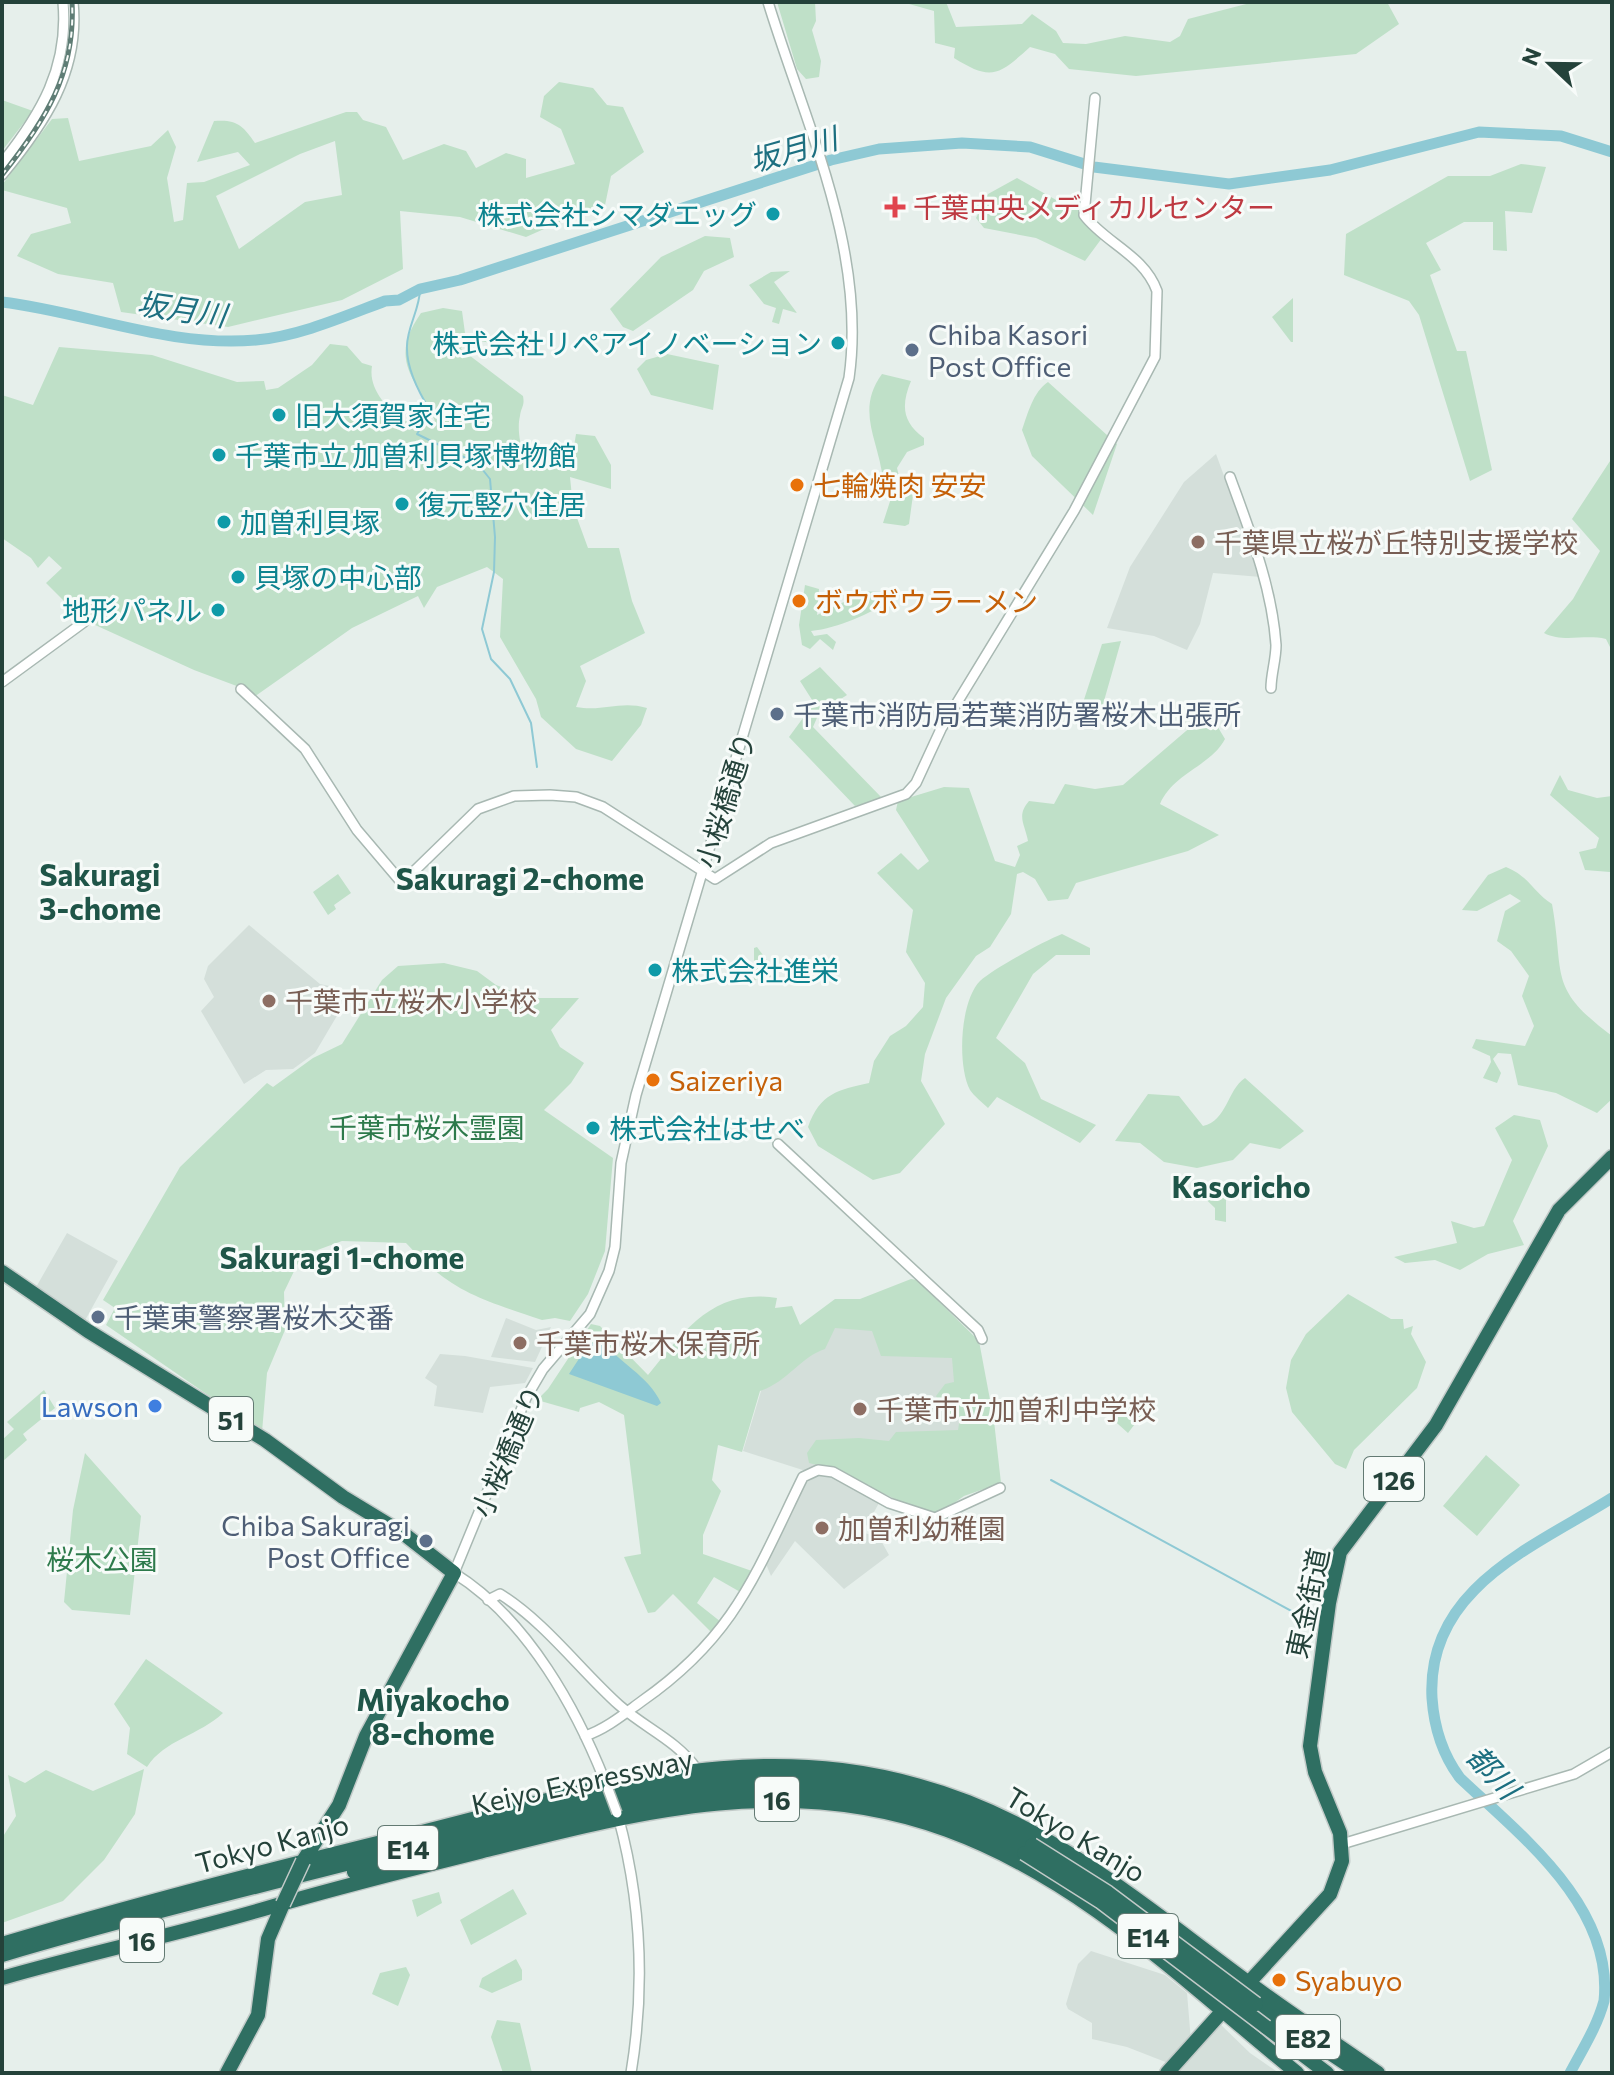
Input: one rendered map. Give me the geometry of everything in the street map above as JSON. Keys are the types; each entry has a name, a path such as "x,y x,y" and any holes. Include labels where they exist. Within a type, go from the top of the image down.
{"highway":[{"name":"東金街道","path":"1342,1844 1315,1772 1309,1738 1340,1552 1436,1425 1559,1210 1612,1157"},
{"name":"51","path":"2,1272 88,1331 265,1440 343,1497 404,1534 454,1573"},
{"path":"227,2073 258,2015 268,1939 283,1904 303,1861 344,1795 366,1736 454,1573"},
{"name":"Tokyo Kanjo","path":"2,1944 303,1861 696,1768 781,1765 860,1772 917,1785 969,1803 1064,1850 1378,2073"},
{"name":"Keiyo Expressway","path":"2,1955 572,1806 699,1780 774,1776 855,1784 939,1805 1028,1849 1133,1911 1343,2073"},
{"name":"Keiyo Expressway","path":"2,1965 573,1816 701,1792 773,1787 858,1795 962,1823 1028,1849 1327,2073"},
{"name":"Tokyo Kanjo","path":"2,1978 228,1922 283,1904 618,1816 735,1799 797,1799 861,1807 935,1826 1010,1857 1056,1883 1116,1924 1297,2073"},
{"path":"321,1835 325,1847 336,1853"},
{"path":"1167,2073 1330,1894 1342,1861 1342,1844"},
{"name":"E82","path":"1256,2004 1360,2073"},
{"name":"E82","path":"1266,2027 1321,2073"}],"street":[{"path":"4,169 35,120 57,74 64,34 63,2"},
{"path":"4,169 36,133 59,94 70,55 73,2"},
{"name":"小桜橋通り","path":"454,1573 526,1398 543,1369 590,1314 609,1271 615,1247 621,1163 628,1127 849,378 852,288 843,241 768,2"},
{"path":"241,689 305,749 357,830 402,883 478,809 519,796 576,797 603,807 715,879 771,843 912,790 941,729 1074,511 1156,351 1154,282 1123,249 1084,215 1095,98"},
{"path":"1230,477 1262,568 1273,618 1276,648 1271,688"},
{"path":"2,682 84,622"},
{"path":"778,1144 978,1330 982,1339"},
{"path":"585,1736 628,1711 688,1667 740,1605 803,1477 810,1473 833,1472 889,1503 935,1518 1000,1488"},
{"path":"454,1573 488,1600 542,1665 585,1736 618,1816 639,1946 639,2011 631,2073"},
{"path":"488,1600 496,1594 506,1597 628,1711 678,1746 696,1768"},
{"path":"1342,1844 1574,1774 1612,1752"}],"shaded area":[{"name":"千葉県立桜が丘特別支援学校","path":"1216,454 1261,577 1213,573 1200,624 1187,650 1154,636 1107,628 1130,567 1184,482"},
{"name":"千葉市立桜木小学校","path":"249,925 320,984 329,986 333,992 326,997 338,1014 315,1053 293,1069 266,1070 244,1084 201,1011 214,997 204,979 208,966"},
{"path":"67,1233 118,1261 83,1324 35,1289"},
{"name":"千葉市桜木保育所","path":"506,1318 536,1330 551,1327 535,1362 491,1357"},
{"name":"千葉市立加曽利中学校","path":"838,1322 961,1348 964,1442 809,1472 743,1451 764,1381"},
{"path":"440,1354 533,1368 525,1383 490,1387 483,1413 434,1406 437,1386 425,1378"},
{"name":"加曽利幼稚園","path":"822,1472 847,1481 880,1501 867,1525 857,1531 879,1537 889,1555 844,1589 795,1541 771,1576 766,1564 803,1485"},
{"path":"1091,1951 1165,1975 1187,1993 1191,2041 1168,2063 1127,2047 1092,2039 1092,2023 1068,2009 1066,2004 1078,1964"},
{"path":"1219,2023 1250,2053 1279,2073 1182,2073 1178,2069"}],"green space":[{"path":"777,2 815,2 816,21 812,30 821,61 819,77 806,79 797,69"},
{"path":"902,2 946,2 956,27 1022,24 1032,14 1056,31 1063,43 1086,44 1125,36 1170,42 1180,36 1188,19 1254,2 1387,2 1399,24 1356,54 1136,76 1069,69 1055,54 1030,47 1002,69 986,72 954,58 955,48 935,43 934,11"},
{"path":"559,82 593,88 607,105 623,107 644,152 611,176 604,210 571,217 526,237 460,217 400,211 403,269 342,300 228,327 121,312 113,283 58,274 17,256 31,234 71,223 67,208 2,190 2,185 52,119 68,118 79,161 151,146 168,130 176,147 167,178 174,222 183,220 187,183 204,182 250,165 238,152 197,162 214,121 238,124 255,143 346,112 357,112 363,120 386,127 403,160 444,144 466,151 476,168 506,153 526,159 526,178 575,164 561,129 540,117 544,96","holes":["335,141 342,195 305,202 239,249 216,196 300,154"]},
{"path":"2,100 33,111 2,151"},
{"path":"1521,164 1546,167 1532,213 1505,211 1507,251 1493,250 1493,222 1464,222 1426,243 1441,270 1430,275 1457,351 1466,351 1492,470 1470,481 1419,315 1409,301 1344,275 1346,234 1448,176 1490,176"},
{"path":"1017,178 1058,201 1073,202 1102,238 1085,261 1036,238 984,228 976,218 988,194"},
{"path":"705,236 730,238 734,257 704,271 693,290 633,331 623,327 610,309 661,257"},
{"path":"790,271 774,282 797,313 783,309 779,324 772,322 776,308 764,304 749,285 771,272"},
{"path":"1293,298 1293,342 1291,342 1272,317"},
{"path":"443,308 462,311 465,333 483,336 491,343 464,338 461,349 523,396 519,426 524,456 571,465 576,434 595,436 611,465 611,489 570,477 573,507 588,548 619,548 632,601 645,633 580,666 586,681 576,707 628,705 647,708 641,725 612,761 576,749 541,717 536,699 500,637 503,579 487,567 437,587 424,608 418,596 352,628 254,697 242,688 194,670 82,619 46,583 62,568 49,556 38,568 31,558 2,538 2,395 33,405 59,347 152,355 237,382 264,381 266,390 278,388 312,365 330,344 347,346 362,363 372,366 376,390 401,423 418,416 435,421 408,369 406,344 421,313"},
{"path":"667,354 719,365 713,410 651,395 637,369 646,360"},
{"path":"882,374 911,381 906,412 911,426 924,438 924,445 907,452 897,468 901,485 890,485 883,480 871,426 870,401"},
{"path":"1048,382 1117,444 1093,515 1032,456 1022,430 1035,397"},
{"path":"1612,458 1612,651 1606,639 1559,637 1544,633 1573,599 1600,551 1572,519"},
{"path":"894,489 913,495 909,524 905,526 883,523"},
{"path":"805,585 819,589 817,615 852,598 857,591 883,592 893,599 854,620 811,631 814,636 827,634 836,642 833,650 820,639 810,649 802,645 799,625"},
{"path":"1121,641 1102,708 1093,719 1080,712 1102,644"},
{"path":"820,667 847,695 819,713 813,727 882,798 855,806 789,737 814,703 800,681"},
{"path":"1200,719 1213,719 1225,739 1211,756 1166,793 1160,804 1219,835 1188,851 1076,883 1068,899 1048,901 1035,879 1023,872 1017,874 1011,914 990,947 976,956 946,998 925,1054 921,1081 945,1124 900,1173 873,1180 818,1146 808,1127 818,1107 839,1091 869,1083 874,1061 890,1036 906,1026 923,1007 925,983 906,952 913,910 877,873 901,853 918,870 929,861 896,810 898,801 944,787 969,788 995,861 1015,867 1020,855 1017,846 1028,841 1022,816 1029,801 1054,804 1065,784 1095,789 1123,785"},
{"path":"1560,775 1568,790 1597,798 1612,796 1612,877 1610,872 1585,870 1579,852 1596,848 1599,838 1550,795"},
{"path":"1506,867 1520,875 1552,904 1562,979 1577,1005 1612,1036 1612,1099 1597,1113 1556,1093 1518,1085 1511,1054 1498,1053 1493,1059 1501,1073 1497,1083 1483,1078 1491,1062 1490,1056 1472,1048 1476,1039 1525,1046 1534,1026 1522,996 1529,976 1511,951 1497,941 1505,911 1521,901 1510,894 1477,911 1462,910 1488,875"},
{"path":"338,874 351,893 334,905 336,909 328,915 313,892"},
{"path":"1062,934 1090,948 1090,955 1056,955 1033,974 996,1038 1025,1063 1041,1099 1096,1125 1080,1143 997,1097 988,1108 970,1090 963,1065 965,1018 973,990 996,970"},
{"path":"757,947 777,974 770,979 765,973 754,981 754,948"},
{"name":"千葉市桜木霊園","path":"444,963 477,971 496,985 531,998 579,998 551,1030 560,1047 584,1063 571,1083 544,1110 613,1158 605,1251 588,1294 570,1321 555,1318 542,1320 468,1292 438,1273 406,1243 342,1241 312,1252 297,1265 284,1292 285,1330 267,1373 262,1432 106,1325 115,1308 103,1300 180,1167 267,1083 273,1087 313,1058 342,1044 382,980 398,966"},
{"path":"1245,1078 1304,1131 1280,1149 1250,1143 1233,1160 1197,1168 1164,1162 1140,1143 1115,1141 1148,1094 1179,1096 1203,1126 1217,1118"},
{"path":"1514,1115 1540,1120 1548,1146 1513,1221 1524,1245 1488,1254 1460,1270 1435,1260 1405,1263 1394,1257 1457,1243 1451,1221 1474,1228 1484,1226 1512,1160 1495,1128"},
{"path":"1201,1184 1226,1196 1226,1222 1215,1220 1215,1208 1193,1187"},
{"path":"911,1279 917,1280 979,1341 994,1421 1001,1483 964,1496 940,1513 926,1514 833,1469 809,1463 807,1453 816,1440 859,1438 889,1441 896,1432 958,1430 960,1418 945,1414 936,1396 945,1384 954,1382 952,1358 881,1356 872,1331 835,1328 825,1349 760,1391 742,1452 718,1445 712,1480 721,1491 703,1535 703,1554 752,1571 742,1593 714,1577 697,1603 721,1622 711,1632 673,1594 655,1612 648,1613 624,1557 641,1554 624,1415 599,1402 580,1408 579,1412 537,1400 548,1389 591,1324 600,1326 648,1375 688,1328 718,1306 735,1299 777,1298 775,1308 792,1306 800,1325 835,1299 860,1299"},
{"path":"1348,1294 1391,1319 1403,1319 1404,1329 1413,1326 1411,1334 1426,1362 1417,1388 1354,1450 1346,1469 1335,1464 1292,1412 1286,1388 1291,1360 1306,1334"},
{"path":"44,1390 55,1408 23,1434 27,1440 2,1462 2,1440 14,1429 7,1422"},
{"path":"1126,1397 1141,1416 1128,1433 1109,1416"},
{"name":"桜木公園","path":"85,1453 141,1516 130,1615 72,1610 64,1602 73,1510"},
{"path":"1486,1455 1520,1485 1477,1536 1443,1506"},
{"path":"146,1659 223,1713 163,1750 147,1767 127,1754 130,1728 114,1704"},
{"path":"144,1769 135,1814 104,1860 63,1901 2,1923 2,1838 16,1816 8,1775 25,1783 46,1770 93,1791"},
{"path":"513,1889 527,1914 471,1945 460,1920"},
{"path":"439,1892 442,1903 417,1917 412,1900"},
{"path":"516,1959 522,1970 522,1980 492,1993 479,1987 482,1978"},
{"path":"406,1967 410,1975 398,2006 372,1994 380,1973"},
{"path":"497,2020 520,2023 532,2073 503,2073 491,2037"}],"water":[{"path":"599,1338 649,1385 661,1403 657,1406 569,1374 586,1348"}],"waterway":[{"name":"坂月川","path":"2,302 192,339 273,338 306,330 385,301 399,300 420,289 460,280 831,160 879,149 962,143 1030,147 1094,167 1229,184 1330,170 1479,132 1561,136 1612,152"},
{"path":"420,289 407,355 414,380 431,412 417,434 478,464 490,479 495,537 494,572 482,629 491,659 510,679 531,723 537,767"},
{"path":"1051,1480 1319,1626"},
{"name":"都川","path":"1570,2073 1604,2001 1603,1966 1594,1934 1578,1903 1558,1875 1509,1823 1460,1778 1440,1740 1432,1698 1435,1660 1447,1627 1466,1599 1490,1575 1519,1554 1612,1498"}],"railway":[{"path":"2,175 32,135 55,95 69,51 72,2"}],"place":[{"name":"千葉中央メディカルセンター","path":"895,207"},
{"name":"株式会社シマダエッグ","path":"773,214"},
{"name":"株式会社リペアイノベーション","path":"838,343"},
{"name":"Chiba Kasori Post Office","path":"912,350"},
{"name":"旧大須賀家住宅","path":"279,415"},
{"name":"千葉市立 加曽利貝塚博物館","path":"219,455"},
{"name":"七輪焼肉 安安","path":"797,485"},
{"name":"復元竪穴住居","path":"402,504"},
{"name":"加曽利貝塚","path":"224,522"},
{"name":"千葉県立桜が丘特別支援学校","path":"1198,542"},
{"name":"貝塚の中心部","path":"238,577"},
{"name":"ボウボウラーメン","path":"799,601"},
{"name":"地形パネル","path":"218,610"},
{"name":"千葉市消防局若葉消防署桜木出張所","path":"777,714"},
{"name":"株式会社進栄","path":"655,970"},
{"name":"千葉市立桜木小学校","path":"269,1001"},
{"name":"Saizeriya","path":"653,1080"},
{"name":"株式会社はせべ","path":"593,1128"},
{"name":"千葉東警察署桜木交番","path":"98,1317"},
{"name":"千葉市桜木保育所","path":"520,1343"},
{"name":"Lawson","path":"155,1406"},
{"name":"千葉市立加曽利中学校","path":"860,1409"},
{"name":"加曽利幼稚園","path":"822,1528"},
{"name":"Chiba Sakuragi Post Office","path":"426,1541"},
{"name":"Syabuyo","path":"1279,1980"}],"district":[{"name":"Sakuragi 2-chome","path":"520,877"},
{"name":"Sakuragi 3-chome","path":"100,890"},
{"name":"Kasoricho","path":"1241,1185"},
{"name":"Sakuragi 1-chome","path":"342,1256"},
{"name":"Miyakocho 8-chome","path":"433,1715"}]}
